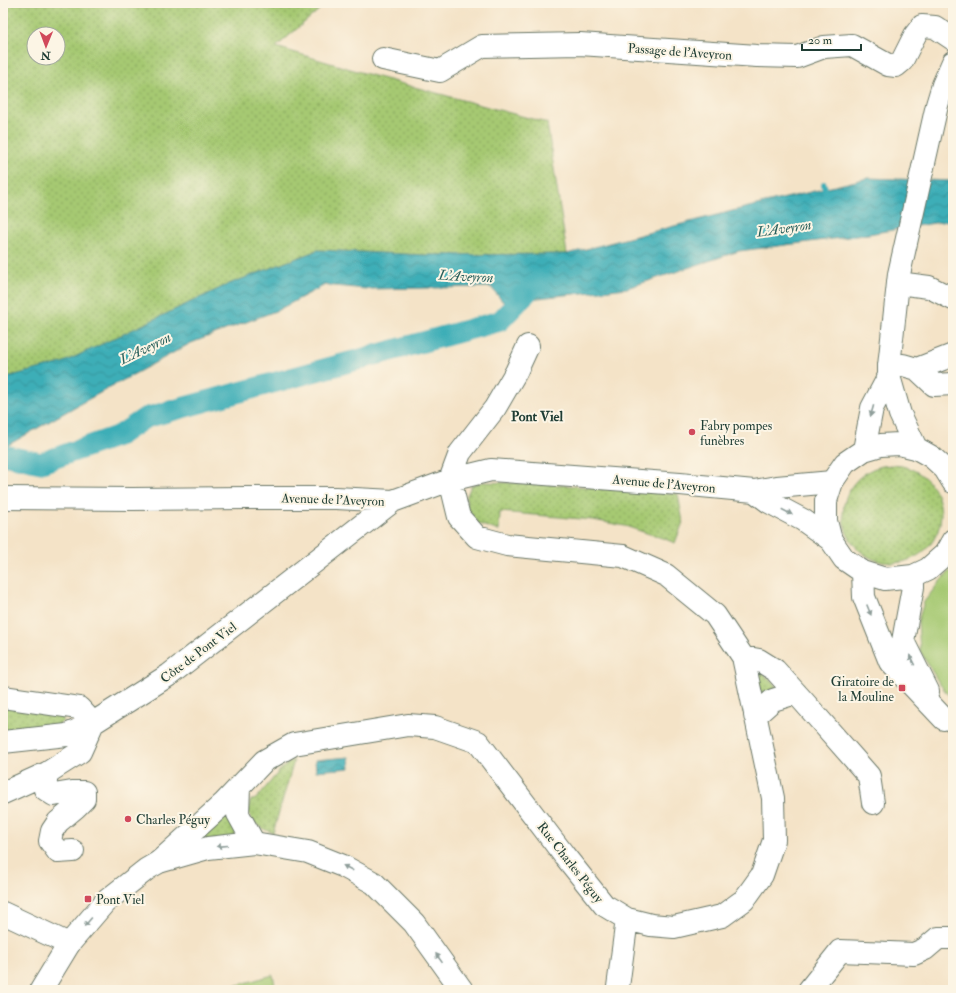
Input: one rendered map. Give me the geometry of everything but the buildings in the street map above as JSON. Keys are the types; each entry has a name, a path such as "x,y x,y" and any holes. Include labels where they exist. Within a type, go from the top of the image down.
{"street":[{"name":"Passage de l'Aveyron","path":"383,58 440,71 482,46 580,44 758,56 797,57 824,47 852,45 888,65 896,66 902,61 915,35 922,26 935,26 953,39"},
{"path":"864,450 872,408 889,371 898,278 940,95 953,62"},
{"path":"898,278 929,287 953,299"},
{"path":"450,480 460,453 496,408 516,372 528,346"},
{"path":"917,369 953,355"},
{"path":"889,371 903,366 917,369 944,384 953,400"},
{"path":"889,371 900,414 916,448"},
{"path":"953,482 945,469 932,457 916,448 899,444 881,445 864,450 845,463 832,482 826,501 826,521 831,540 844,559 863,572 885,578 912,576 928,569 945,554 953,540"},
{"name":"Avenue de l'Aveyron","path":"3,498 132,500 336,498 393,501 450,480 491,470 754,491 777,487 832,482"},
{"name":"Rue Charles Péguy","path":"159,862 223,804 264,761 294,744 408,725 435,727 478,742 604,905 627,919 651,925 674,927 722,916 744,900 762,875 774,840 773,798 743,657 715,615 666,575 623,556 507,545 477,537 459,517 450,480"},
{"path":"754,491 769,502 803,520 831,540"},
{"name":"Côte de Pont Viel","path":"3,742 67,735 94,723 169,675 393,501"},
{"path":"863,572 864,598 890,662 949,725"},
{"path":"912,576 913,586 903,641 922,679 949,725"},
{"path":"743,657 759,660 775,670 796,693 869,776 873,803"},
{"path":"755,716 773,700 796,693"},
{"path":"3,697 79,708 94,723 80,752 47,773 3,793"},
{"path":"47,773 45,789 54,795 84,792 84,799 58,822 52,831 50,840 58,852 73,851"},
{"path":"239,787 238,814 254,843"},
{"path":"41,990 69,944 105,902 147,869 159,862 208,848 254,843 308,852 343,866 374,882 414,923 462,990"},
{"path":"3,913 69,944"},
{"path":"618,987 627,919"},
{"path":"809,990 840,951 914,954 925,949 938,938 953,938"}],"green space":[{"path":"3,3 327,3 276,47 374,76 547,123 567,254 424,255 318,250 229,284 62,363 3,378"},
{"path":"892,465 911,469 927,479 937,495 941,514 937,533 927,549 911,559 892,563 873,559 857,549 847,533 843,514 847,495 857,479 873,469"},
{"path":"482,482 547,484 678,494 683,522 675,543 625,526 593,520 500,512 499,531 479,524 468,511 466,498 471,486"},
{"path":"953,568 953,701 939,683 920,651 918,621 924,602 940,581"},
{"path":"761,671 777,687 761,697 757,677"},
{"path":"3,706 63,714 63,721 58,726 3,732"},
{"path":"291,761 294,761 273,833 257,825 253,821 250,817 249,807 251,800 257,798 280,770"},
{"path":"233,811 241,837 192,844"},
{"path":"273,975 276,990 220,990"}],"water":[{"name":"L'Aveyron","path":"868,178 953,181 953,220 856,236 739,251 627,288 503,302 491,287 366,289 325,285 278,310 191,343 3,448 3,378 62,363 229,284 318,250 424,255 567,254 728,212"},
{"path":"349,757 350,768 316,771 315,760"}],"waterway":[{"path":"824,184 826,196"},
{"path":"3,455 41,463 120,435 145,418 500,321 540,279"}],"place":[{"name":"Fabry pompes funèbres","path":"692,432"},
{"name":"Giratoire de la Mouline","path":"902,688"},
{"name":"Charles Péguy","path":"128,819"},
{"name":"Pont Viel","path":"88,899"}],"district":[{"name":"Pont Viel","path":"537,416"}]}
